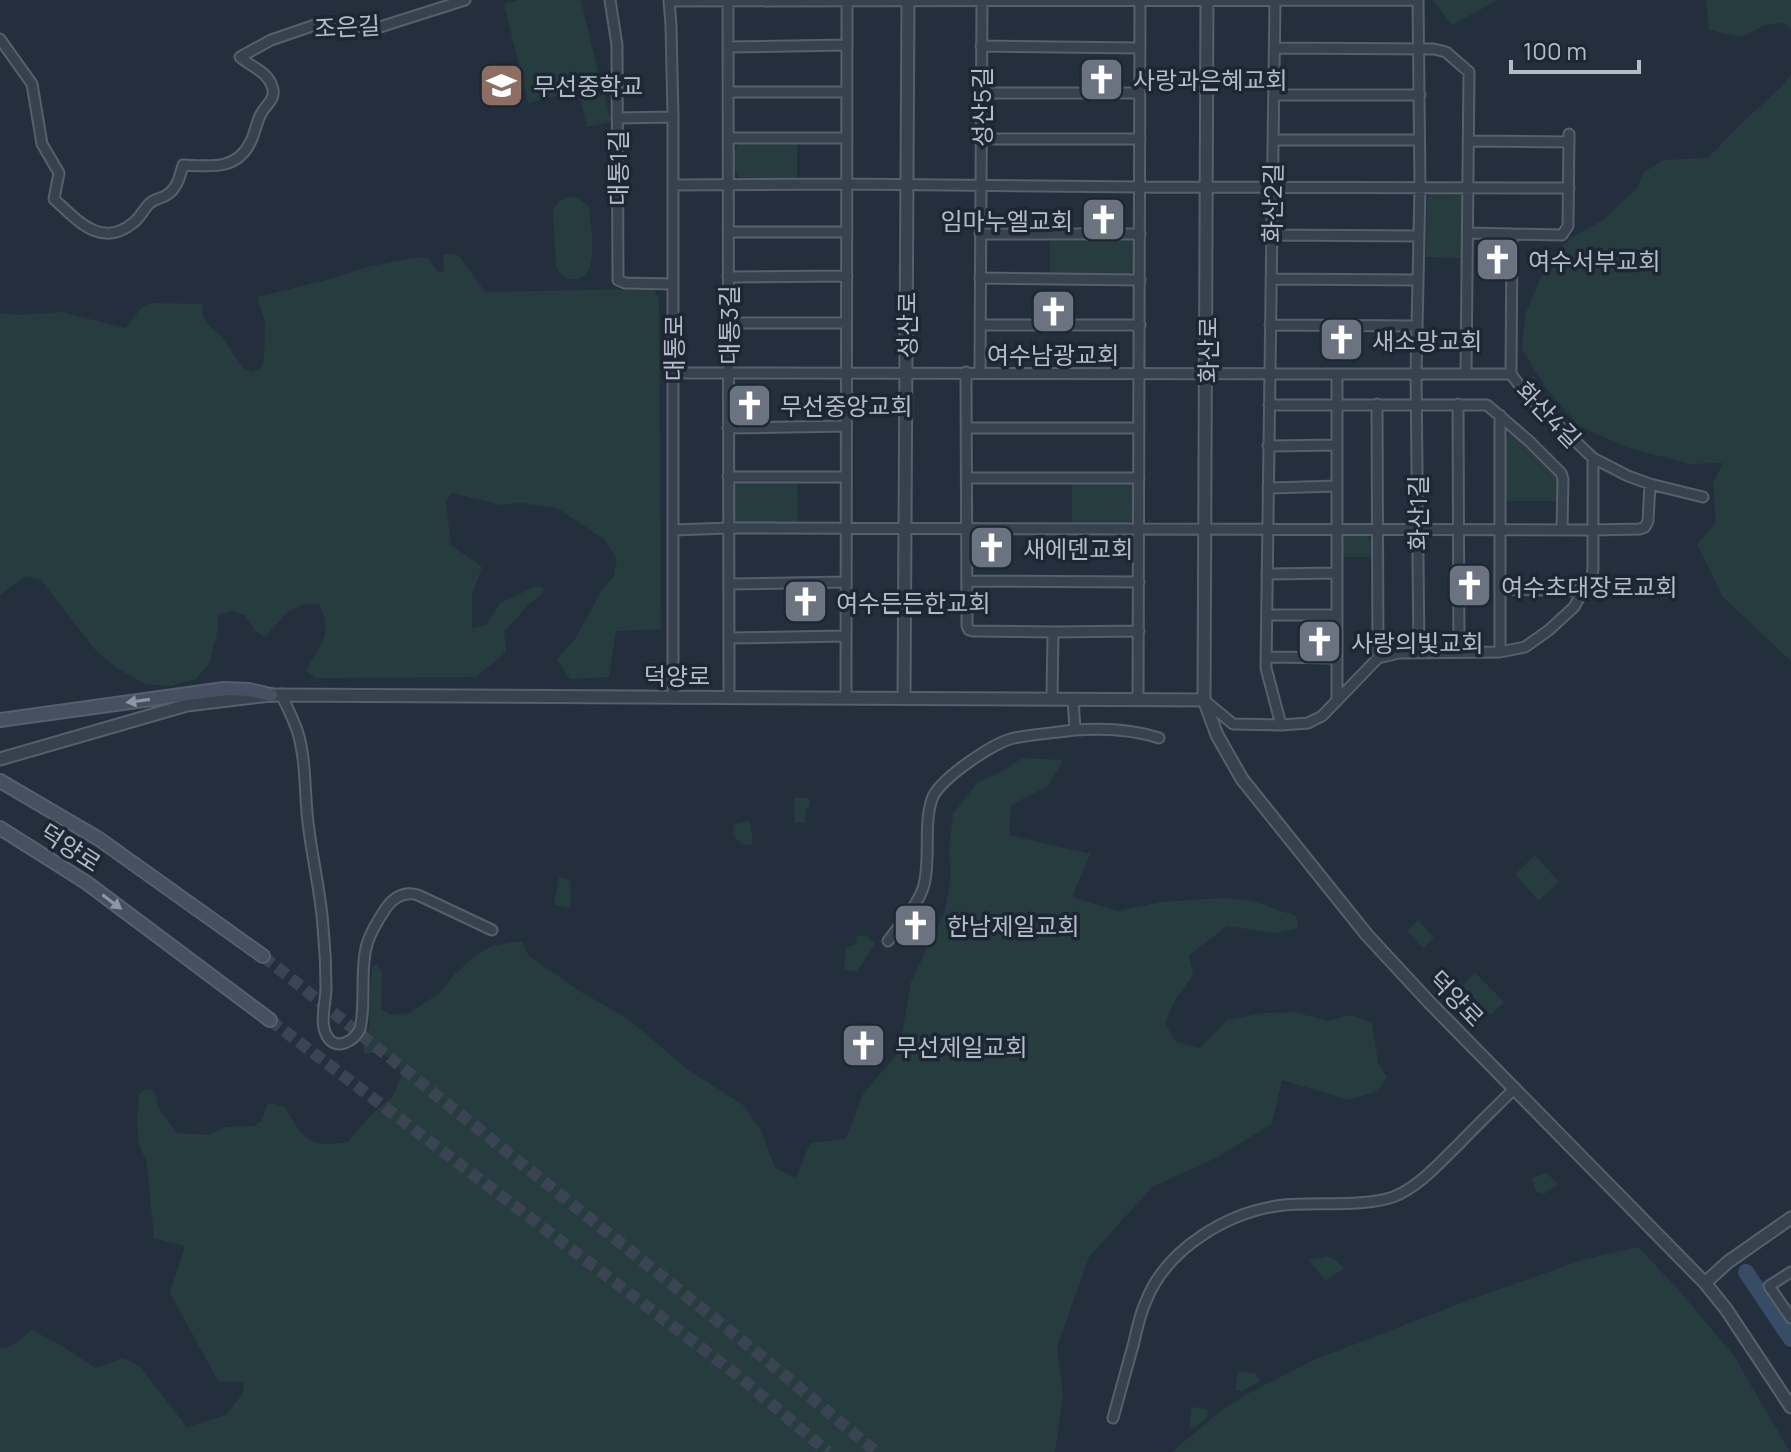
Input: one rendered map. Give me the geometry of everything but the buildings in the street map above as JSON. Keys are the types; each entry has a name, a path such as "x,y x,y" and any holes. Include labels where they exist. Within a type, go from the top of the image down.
{"main road":[{"path":"0,720 224,689 276,694"},
{"name":"덕양로","path":"0,781 99,839 263,956"},
{"name":"덕양로","path":"0,828 87,883 270,1020"}],"street":[{"name":"조은길","path":"0,39 32,84 42,144 59,173 54,199 88,228 108,234 125,229 138,219 151,202 169,194 177,184 183,165 223,166 234,162 247,149 274,92 261,71 240,57 271,40 315,25 380,27 465,0"},
{"name":"대통1길","path":"610,0 617,45 618,280 625,283 673,284"},
{"path":"669,0 1140,1 1138,700"},
{"name":"대통로","path":"669,0 673,117 673,697"},
{"name":"대통3길","path":"728,0 729,697"},
{"name":"성산로","path":"904,698 908,0"},
{"name":"화산로","path":"1204,700 1207,0"},
{"name":"화산2길","path":"1275,0 1266,657 1267,678 1281,725"},
{"name":"화산1길","path":"1140,1 1418,0 1420,188 1416,374 1419,652"},
{"path":"846,698 847,1"},
{"name":"성산5길","path":"980,372 982,1"},
{"path":"728,47 847,45"},
{"path":"981,46 1140,48"},
{"path":"1275,48 1442,50 1469,72 1466,374"},
{"path":"728,92 847,92"},
{"path":"981,93 1140,93"},
{"path":"1274,95 1420,95"},
{"path":"617,118 673,117"},
{"path":"728,138 847,138"},
{"path":"1468,233 1562,235 1568,226 1569,188 1569,138 1469,141"},
{"path":"981,139 1140,139"},
{"path":"1273,140 1419,140"},
{"path":"673,185 1569,188"},
{"path":"728,232 847,232"},
{"path":"980,234 1140,234"},
{"name":"화산4길","path":"1378,658 1399,653 1515,650 1533,642 1574,607 1593,569 1593,458 1526,394 1511,374 1512,234"},
{"path":"1271,235 1419,236"},
{"path":"728,277 847,276"},
{"path":"980,278 1140,280"},
{"path":"1271,279 1418,280"},
{"path":"728,323 846,323"},
{"path":"980,325 1140,325"},
{"path":"1270,325 1417,326"},
{"path":"966,372 969,630 1139,631"},
{"path":"673,373 1511,374"},
{"path":"1337,374 1337,701"},
{"path":"1204,700 1233,724 1308,723 1322,716 1378,658 1377,404"},
{"path":"1458,404 1459,652"},
{"path":"1269,405 1487,405 1561,473 1562,530"},
{"path":"1500,415 1500,652"},
{"path":"728,428 846,426"},
{"path":"967,428 1139,428"},
{"path":"1268,446 1337,445"},
{"path":"1593,458 1650,484 1703,497"},
{"path":"728,477 846,477"},
{"path":"967,478 1139,478"},
{"path":"673,530 1640,529 1648,521 1650,484"},
{"path":"1268,488 1337,486"},
{"path":"1267,574 1336,573"},
{"path":"967,581 1139,582"},
{"path":"729,584 846,582"},
{"path":"1500,589 1583,591"},
{"path":"1267,615 1337,615"},
{"path":"1052,699 1053,632"},
{"path":"729,638 846,636"},
{"path":"1266,657 1337,658"},
{"path":"276,694 295,725 301,751 308,826 323,926 326,1036 337,1044 345,1044 360,1029 367,944 378,920 398,896 418,895 492,930"},
{"name":"덕양로","path":"0,759 187,705 276,694 1204,700 1217,735 1242,779 1367,935 1705,1283 1726,1309 1791,1407"},
{"path":"1073,699 1075,730"},
{"path":"888,941 919,897 925,882 932,797 941,784 963,766 1002,742 1075,730 1120,730 1159,738"},
{"path":"1113,1418 1145,1302 1158,1280 1181,1253 1231,1219 1263,1208 1373,1201 1404,1191 1437,1166 1515,1088"},
{"path":"1705,1283 1728,1262 1791,1218"},
{"path":"1791,1272 1769,1286 1791,1318"}],"green space":[{"path":"519,0 581,0 601,85 528,103 504,4"},
{"path":"1433,0 1498,0 1452,25"},
{"path":"1706,0 1791,0 1791,30 1785,23 1765,25 1741,37 1709,30"},
{"path":"1791,74 1791,661 1723,597 1697,544 1716,522 1713,483 1723,463 1690,464 1629,448 1579,426 1546,388 1522,349 1525,315 1547,263 1572,237 1603,220 1637,188 1644,172 1664,160 1708,158"},
{"path":"603,87 611,122 587,127 579,93"},
{"path":"797,142 797,178 739,178 733,160 739,143"},
{"path":"1430,193 1458,193 1462,197 1461,258 1426,257 1427,199"},
{"path":"568,197 578,198 589,207 592,259 589,269 577,279 564,277 556,267 553,210 559,201"},
{"path":"1130,240 1138,245 1137,268 1129,274 1050,275 1050,241"},
{"path":"444,255 459,256 485,292 653,289 659,298 661,629 616,631 609,677 570,679 557,659 575,639 602,590 614,576 617,559 604,539 557,508 520,503 501,505 452,493 446,501 451,545 482,567 472,595 472,628 486,625 500,603 534,587 544,588 542,594 504,632 506,652 476,677 315,678 306,670 324,639 325,624 319,604 308,604 293,608 264,637 256,632 245,615 231,611 218,615 218,629 209,664 196,679 171,686 145,684 97,652 41,580 26,576 0,595 0,313 61,312 126,328 141,308 150,303 203,304 202,313 208,325 222,337 242,367 252,372 261,368 264,360 265,322 257,297 371,266 421,257 428,258 437,271 443,272"},
{"path":"1513,433 1556,474 1559,501 1506,501 1504,435"},
{"path":"737,482 797,482 798,522 736,522 731,518 731,487"},
{"path":"1072,483 1129,483 1134,488 1134,518 1129,523 1072,523"},
{"path":"1345,536 1367,536 1371,541 1371,557 1342,557"},
{"path":"1022,758 1063,760 1048,786 1011,805 1009,835 1090,854 1072,897 1118,911 1160,902 1223,898 1252,901 1296,916 1298,928 1275,933 1227,926 1189,955 1193,975 1174,1002 1165,1024 1176,1042 1200,1048 1227,1020 1263,1013 1295,1012 1327,1021 1352,1015 1372,1023 1378,1063 1387,1077 1378,1091 1349,1100 1282,1080 1272,1124 1216,1158 1152,1187 1089,1257 1057,1347 1063,1394 1055,1452 0,1452 0,1348 13,1345 32,1330 96,1368 123,1358 139,1366 187,1427 226,1415 243,1393 244,1382 218,1381 170,1293 185,1246 154,1238 147,1163 139,1144 139,1095 150,1089 156,1095 158,1107 177,1133 209,1135 225,1127 254,1126 262,1120 267,1105 272,1103 285,1107 309,1139 324,1144 348,1142 369,1117 393,1096 402,1074 395,1059 377,1053 364,1053 363,1045 369,1027 372,968 377,964 382,972 381,1009 392,1015 409,1013 441,992 473,957 492,946 522,941 528,955 578,990 628,1019 687,1069 743,1105 761,1130 775,1168 796,1178 810,1143 846,1139 863,1094 899,1052 911,982 945,911 951,876 949,850 953,814 978,782"},
{"path":"794,798 810,800 810,806 805,810 805,822 795,823"},
{"path":"750,821 753,842 751,845 741,844 733,835 734,824"},
{"path":"1535,855 1559,882 1539,901 1515,874"},
{"path":"559,877 570,880 569,908 554,905"},
{"path":"1418,920 1434,938 1423,948 1407,931"},
{"path":"866,935 875,944 857,971 844,970 846,947 855,945 857,936"},
{"path":"1475,973 1504,1002 1491,1015 1462,986"},
{"path":"1547,1173 1558,1184 1544,1194 1536,1192 1532,1178"},
{"path":"1638,1247 1734,1356 1790,1452 1172,1452 1218,1413 1245,1395 1314,1360 1585,1259"},
{"path":"1327,1256 1344,1268 1325,1281 1309,1260"},
{"path":"1238,1371 1256,1374 1260,1381 1243,1391 1235,1390"},
{"path":"1192,1407 1208,1409 1207,1418 1194,1428 1189,1428"}],"waterway":[{"path":"1746,1272 1791,1339"}],"tunnel":[{"path":"263,956 760,1355 876,1452"},
{"path":"270,1020 741,1378 828,1452"}],"place":[{"name":"사랑과은혜교회","path":"1102,79"},
{"name":"무선중학교","path":"502,85"},
{"name":"임마누엘교회","path":"1104,220"},
{"name":"여수서부교회","path":"1497,260"},
{"name":"여수남광교회","path":"1053,312"},
{"name":"새소망교회","path":"1341,340"},
{"name":"무선중앙교회","path":"749,405"},
{"name":"새에덴교회","path":"992,548"},
{"name":"여수초대장로교회","path":"1470,586"},
{"name":"여수든든한교회","path":"805,602"},
{"name":"사랑의빛교회","path":"1320,642"},
{"name":"한남제일교회","path":"916,925"},
{"name":"무선제일교회","path":"864,1046"}]}
